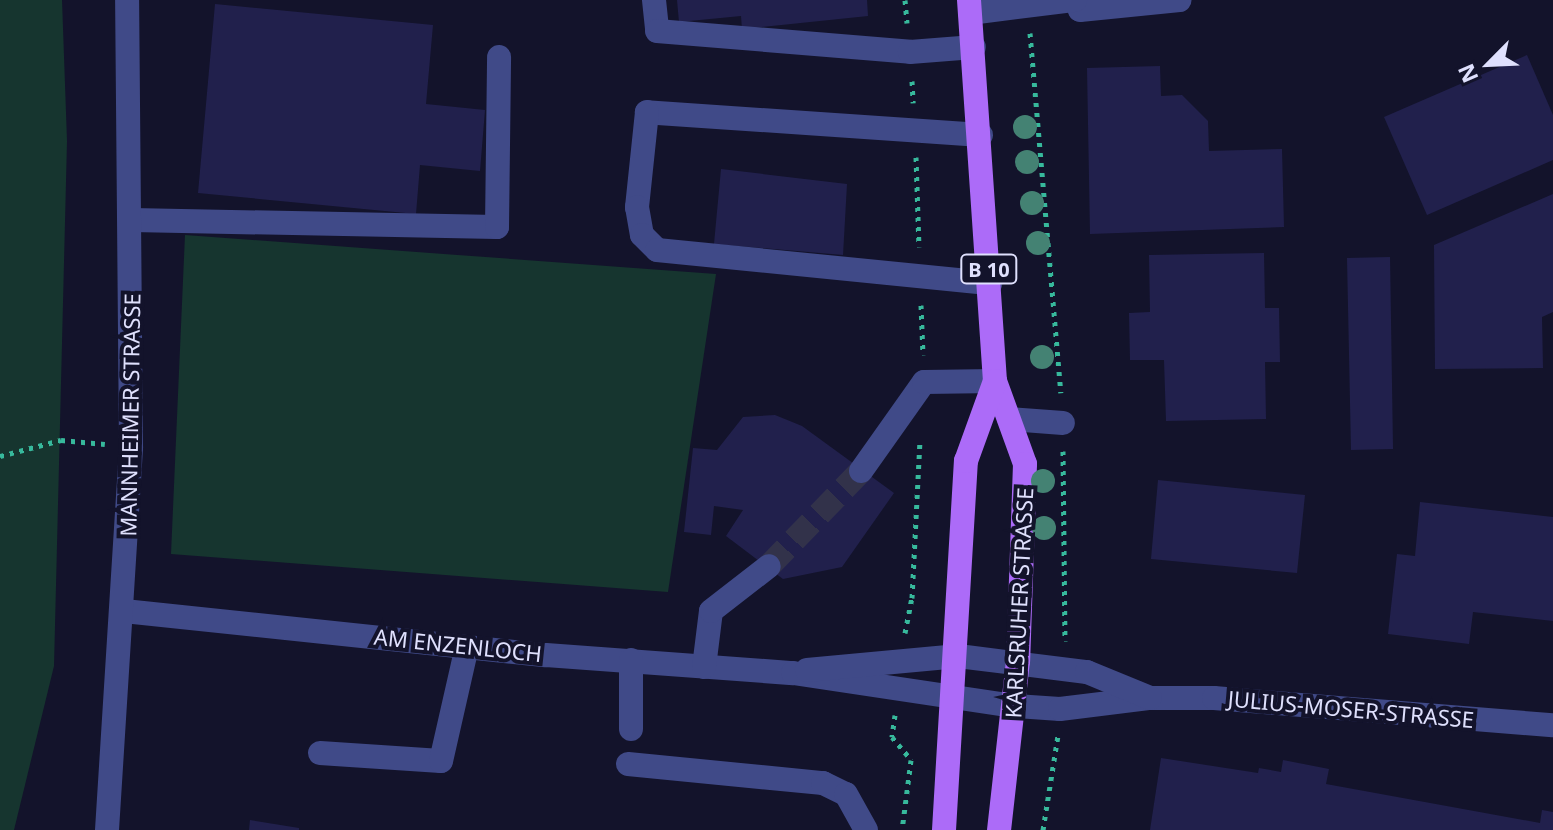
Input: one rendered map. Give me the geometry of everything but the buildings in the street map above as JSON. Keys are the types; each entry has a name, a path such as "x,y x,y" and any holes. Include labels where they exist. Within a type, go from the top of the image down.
{"main road":[{"name":"KARLSRUHER STRASSE","path":"970,6 995,381 1025,464 1015,706 999,830"},
{"name":"KARLSRUHER STRASSE","path":"944,830 958,656 966,461 995,381"}],"street":[{"name":"MANNHEIMER STRASSE","path":"107,830 124,611 131,447 132,220 127,0"},
{"path":"654,0 657,31 910,52 974,47"},
{"path":"970,6 1077,0 1080,10 1180,0"},
{"path":"132,220 497,227 499,57"},
{"path":"981,135 647,112 637,207 642,235 657,250 920,279 990,283"},
{"path":"861,471 924,382 995,381"},
{"path":"1009,419 1063,423"},
{"path":"704,667 711,611 769,566"},
{"name":"AM ENZENLOCH","path":"124,611 467,647 793,673 954,701"},
{"path":"320,753 441,761 467,647"},
{"name":"AM ENZENLOCH","path":"793,673 838,664 958,656 1018,661"},
{"path":"631,660 631,729"},
{"name":"JULIUS-MOSER-STRASSE","path":"1018,661 1087,672 1150,698"},
{"name":"JULIUS-MOSER-STRASSE","path":"954,701 1060,709 1150,698 1214,698 1553,725"},
{"path":"628,764 823,783 846,794 866,830"}],"path":[{"path":"0,456 61,440 131,447"}],"green space":[{"path":"0,0 62,0 67,141 54,666 14,830 0,830"},
{"path":"185,235 716,274 668,592 171,554"}],"tunnel":[{"path":"769,566 861,471"}]}
